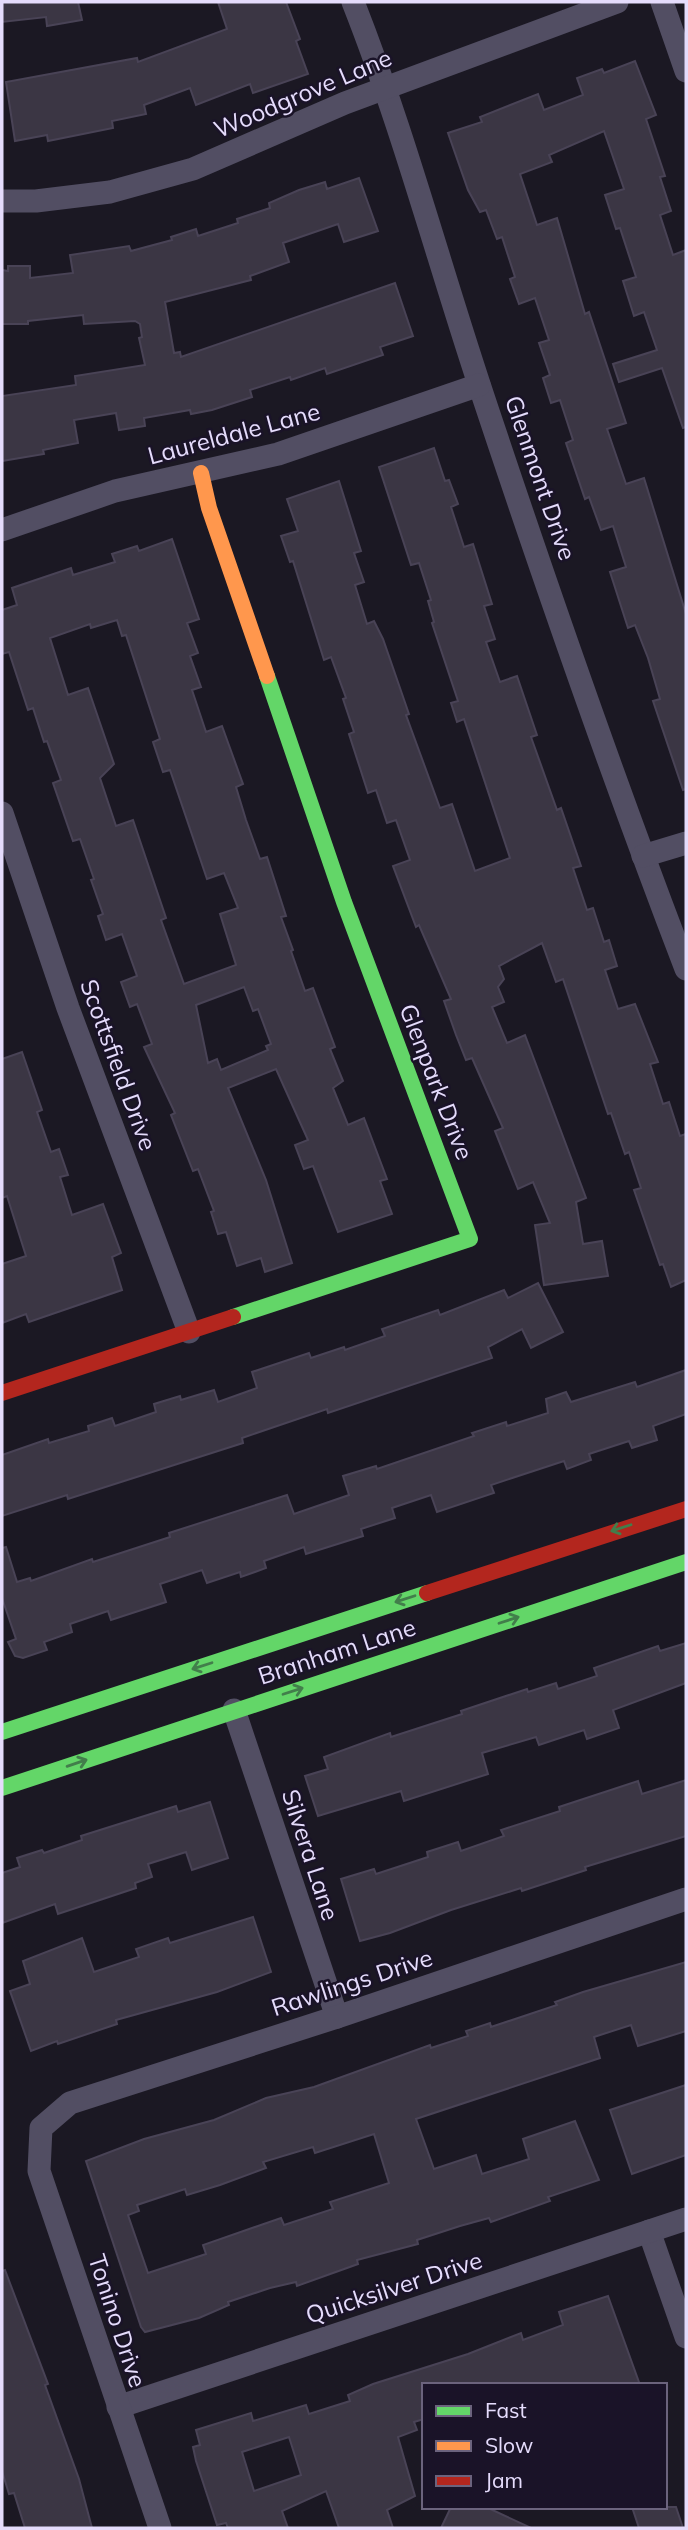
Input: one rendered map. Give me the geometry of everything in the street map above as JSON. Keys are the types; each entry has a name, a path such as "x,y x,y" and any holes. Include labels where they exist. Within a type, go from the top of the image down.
{"main road":[{"name":"Glenpark Drive","path":"2,1393 470,1239 344,902 209,508 201,473"},
{"name":"Branham Lane","path":"2,1732 686,1509"},
{"name":"Branham Lane","path":"8,1782 686,1562"}],"street":[{"name":"Glenmont Drive","path":"353,2 385,89 479,385 643,856 686,969"},
{"name":"Woodgrove Lane","path":"2,201 36,201 110,192 192,169 385,89 617,2"},
{"path":"662,2 686,71"},
{"name":"Laureldale Lane","path":"2,530 115,491 278,454 479,385"},
{"name":"Scottsfield Drive","path":"2,813 68,1007 189,1332"},
{"path":"643,856 686,843"},
{"name":"Silvera Lane","path":"234,1710 337,2017"},
{"name":"Rawlings Drive","path":"41,2128 70,2103 337,2017 686,1899"},
{"name":"Tonino Drive","path":"41,2128 39,2171 160,2528"},
{"name":"Quicksilver Drive","path":"118,2407 686,2219"},
{"path":"649,2231 686,2337"}],"building":[{"path":"2,2 78,2 82,20 47,26 46,17 2,22"},
{"path":"218,2 286,2 300,39 296,41 308,74 253,93 250,84 196,105 190,88 144,105 146,114 112,121 113,128 48,141 47,135 15,141 6,82 137,58 138,62 227,29"},
{"path":"635,61 656,115 646,119 665,176 660,177 671,211 660,215 673,255 686,250 686,427 683,428 662,368 619,382 613,364 657,350 644,312 634,316 623,281 636,277 620,228 616,229 605,195 624,189 604,131 549,155 552,162 520,174 537,225 557,218 585,314 589,312 626,423 607,429 626,484 644,478 686,614 686,789 683,790 653,701 660,699 648,658 635,625 628,628 610,572 626,567 613,526 601,530 589,497 585,499 566,443 573,440 560,400 551,403 543,378 550,375 539,343 549,340 535,298 519,304 510,279 515,277 502,237 497,239 486,210 480,212 468,190 448,133 482,122 480,117 538,94 544,110 583,95 577,78 602,69 604,73"},
{"path":"359,178 378,231 344,242 338,224 283,243 289,262 250,276 251,280 165,302 174,353 180,352 181,357 395,283 413,336 380,347 383,355 327,374 325,368 291,380 290,377 250,390 252,397 212,410 191,414 190,410 144,418 145,426 119,430 116,413 74,420 78,443 43,450 44,454 2,461 2,396 76,385 75,376 145,365 139,338 142,337 140,324 135,321 84,324 83,315 28,321 28,324 2,324 2,270 8,271 8,266 30,266 30,278 73,273 70,255 129,246 131,251 172,240 171,237 196,229 198,236 238,223 237,219 270,208 269,203 299,190 325,182 327,189"},
{"path":"434,448 445,481 449,480 458,504 451,507 464,547 473,544 492,604 484,606 495,639 486,642 500,682 517,676 537,735 531,737 557,810 561,808 581,866 573,868 587,910 593,908 604,942 609,940 617,966 605,970 618,1009 635,1004 658,1062 650,1064 663,1104 669,1102 680,1136 686,1134 686,1280 671,1287 663,1264 660,1265 634,1190 641,1188 629,1152 625,1154 611,1113 608,1114 563,979 556,982 542,943 499,966 504,979 498,987 504,1002 492,1007 507,1043 525,1035 586,1198 576,1202 583,1244 602,1241 608,1276 544,1285 535,1225 550,1223 533,1182 518,1189 495,1131 503,1128 472,1058 466,1060 456,1035 444,1001 451,999 419,925 416,927 393,866 410,860 396,820 387,823 376,790 368,793 349,734 354,732 343,699 346,698 331,657 324,660 293,561 290,562 281,536 298,531 287,499 339,481 361,551 354,553 364,582 355,585 367,624 374,621 383,639 409,714 406,715 440,808 452,804 475,871 510,858 464,719 457,722 451,703 458,701 432,623 434,622 428,601 431,600 419,563 411,565 379,467"},
{"path":"172,539 199,619 187,623 198,653 190,656 201,687 192,690 206,732 222,726 243,784 236,787 246,820 260,859 267,857 286,916 281,917 305,991 313,988 335,1047 330,1049 343,1081 333,1088 348,1125 364,1118 387,1179 380,1181 392,1214 338,1232 313,1166 304,1169 295,1145 308,1140 276,1069 228,1088 266,1180 292,1263 265,1272 261,1258 237,1266 226,1232 218,1234 211,1212 214,1211 198,1169 193,1171 171,1115 175,1113 144,1047 152,1044 137,1004 130,1007 121,982 137,976 122,934 106,940 98,916 103,914 91,880 94,879 80,839 73,841 53,783 61,780 47,741 44,742 33,708 28,710 9,652 2,654 2,610 17,605 12,588 71,568 73,575 115,562 112,554 137,546 139,551","holes":["117,620 122,636 126,635 160,739 153,742 163,772 170,770 207,879 224,873 238,908 220,914 236,965 184,984 161,920 166,918 133,820 116,826 100,778 114,764 88,688 68,695 50,638 90,624 91,628","244,987 253,1011 258,1009 271,1044 266,1046 268,1050 221,1070 217,1059 208,1063 196,1005"]},
{"path":"22,1052 42,1110 37,1112 51,1152 59,1149 68,1175 60,1177 72,1215 103,1204 121,1253 112,1257 122,1290 29,1322 26,1314 2,1323 2,1264 26,1256 7,1196 2,1198 2,1059"},
{"path":"538,1283 563,1332 531,1348 522,1329 488,1347 492,1358 328,1413 327,1409 242,1438 243,1443 68,1499 67,1495 2,1516 2,1455 48,1439 49,1443 89,1431 88,1426 112,1418 115,1426 156,1412 154,1404 180,1396 181,1400 214,1390 218,1402 257,1388 252,1372 309,1353 311,1358 344,1347 345,1350 385,1336 382,1329 438,1310 440,1315 504,1290 508,1298"},
{"path":"686,1370 686,1414 653,1426 657,1440 632,1448 629,1441 589,1454 591,1460 567,1469 564,1461 491,1485 494,1493 437,1512 431,1495 392,1508 395,1518 361,1529 363,1536 306,1554 304,1547 264,1561 266,1568 241,1577 240,1572 207,1583 202,1570 160,1584 166,1602 111,1620 108,1611 70,1624 72,1632 44,1642 47,1650 23,1658 15,1656 8,1642 16,1639 2,1598 2,1548 6,1547 17,1582 30,1578 31,1581 92,1559 93,1562 170,1537 169,1533 287,1495 294,1514 349,1495 343,1476 376,1466 377,1469 474,1436 472,1433 506,1422 507,1426 548,1413 546,1399 566,1392 571,1402 635,1382 637,1387"},
{"path":"686,1643 686,1683 613,1710 619,1728 587,1739 584,1730 539,1745 536,1737 482,1753 488,1774 404,1801 401,1791 318,1816 305,1776 328,1769 324,1757 390,1733 391,1737 462,1714 461,1711 527,1689 528,1692 556,1683 558,1689 597,1676 594,1668 658,1646 660,1651"},
{"path":"686,1780 686,1836 360,1941 341,1879 374,1869 376,1874 428,1857 427,1852 458,1842 461,1851 504,1836 501,1830 560,1811 559,1807 638,1781 642,1794"},
{"path":"210,1802 228,1858 192,1870 186,1852 148,1864 152,1877 135,1883 136,1888 58,1914 55,1904 2,1923 2,1873 20,1867 17,1858 42,1850 44,1853 82,1840 81,1836 176,1806 178,1812"},
{"path":"253,1917 271,1972 217,1992 116,2020 117,2024 31,2051 10,1991 30,1984 23,1961 82,1938 94,1972 139,1957 136,1949 168,1938 170,1943"},
{"path":"686,1962 686,2031 638,2046 631,2025 594,2037 600,2058 416,2119 434,2169 476,2155 482,2174 529,2159 523,2139 575,2121 599,2180 548,2197 550,2201 491,2222 489,2218 460,2226 417,2240 418,2244 357,2260 358,2264 297,2286 296,2282 270,2288 228,2302 229,2305 199,2318 145,2332 141,2327 86,2161 144,2139 214,2120 266,2098 314,2087 430,2045 431,2048 468,2036 466,2031 490,2023 491,2027 557,2005 555,2002","holes":["374,2134 389,2183 330,2202 333,2209 284,2225 281,2218 203,2245 206,2254 148,2273 128,2215 139,2211 137,2205 185,2189 187,2195 266,2168 263,2162 313,2147 315,2153"]},
{"path":"686,2085 686,2155 632,2174 610,2110"},
{"path":"5,2270 48,2384 45,2385 79,2479 92,2528 25,2528 14,2493 9,2494 2,2471 2,2271"},
{"path":"608,2296 639,2383 422,2383 422,2420 414,2422 417,2430 398,2437 415,2496 387,2510 393,2528 339,2528 326,2491 282,2511 288,2528 228,2528 226,2523 217,2525 196,2461 193,2447 200,2445 196,2430 251,2413 253,2421 306,2405 309,2414 350,2401 348,2395 373,2384 468,2354 521,2333 523,2340 563,2325 559,2312","holes":["289,2437 301,2475 254,2491 242,2452"]},
{"path":"676,2507 683,2528 639,2528 633,2509"},
{"path":"450,2509 490,2509 531,2528 441,2528"}],"traffic: fast":[{"path":"233,1317 470,1239 344,902 267,676"},
{"path":"2,1788 686,1562"},
{"path":"2,1732 427,1593"}],"traffic: slow":[{"path":"201,473 209,508 267,676"}],"traffic: jam":[{"path":"2,1393 233,1317"},
{"path":"427,1593 686,1509"}]}
